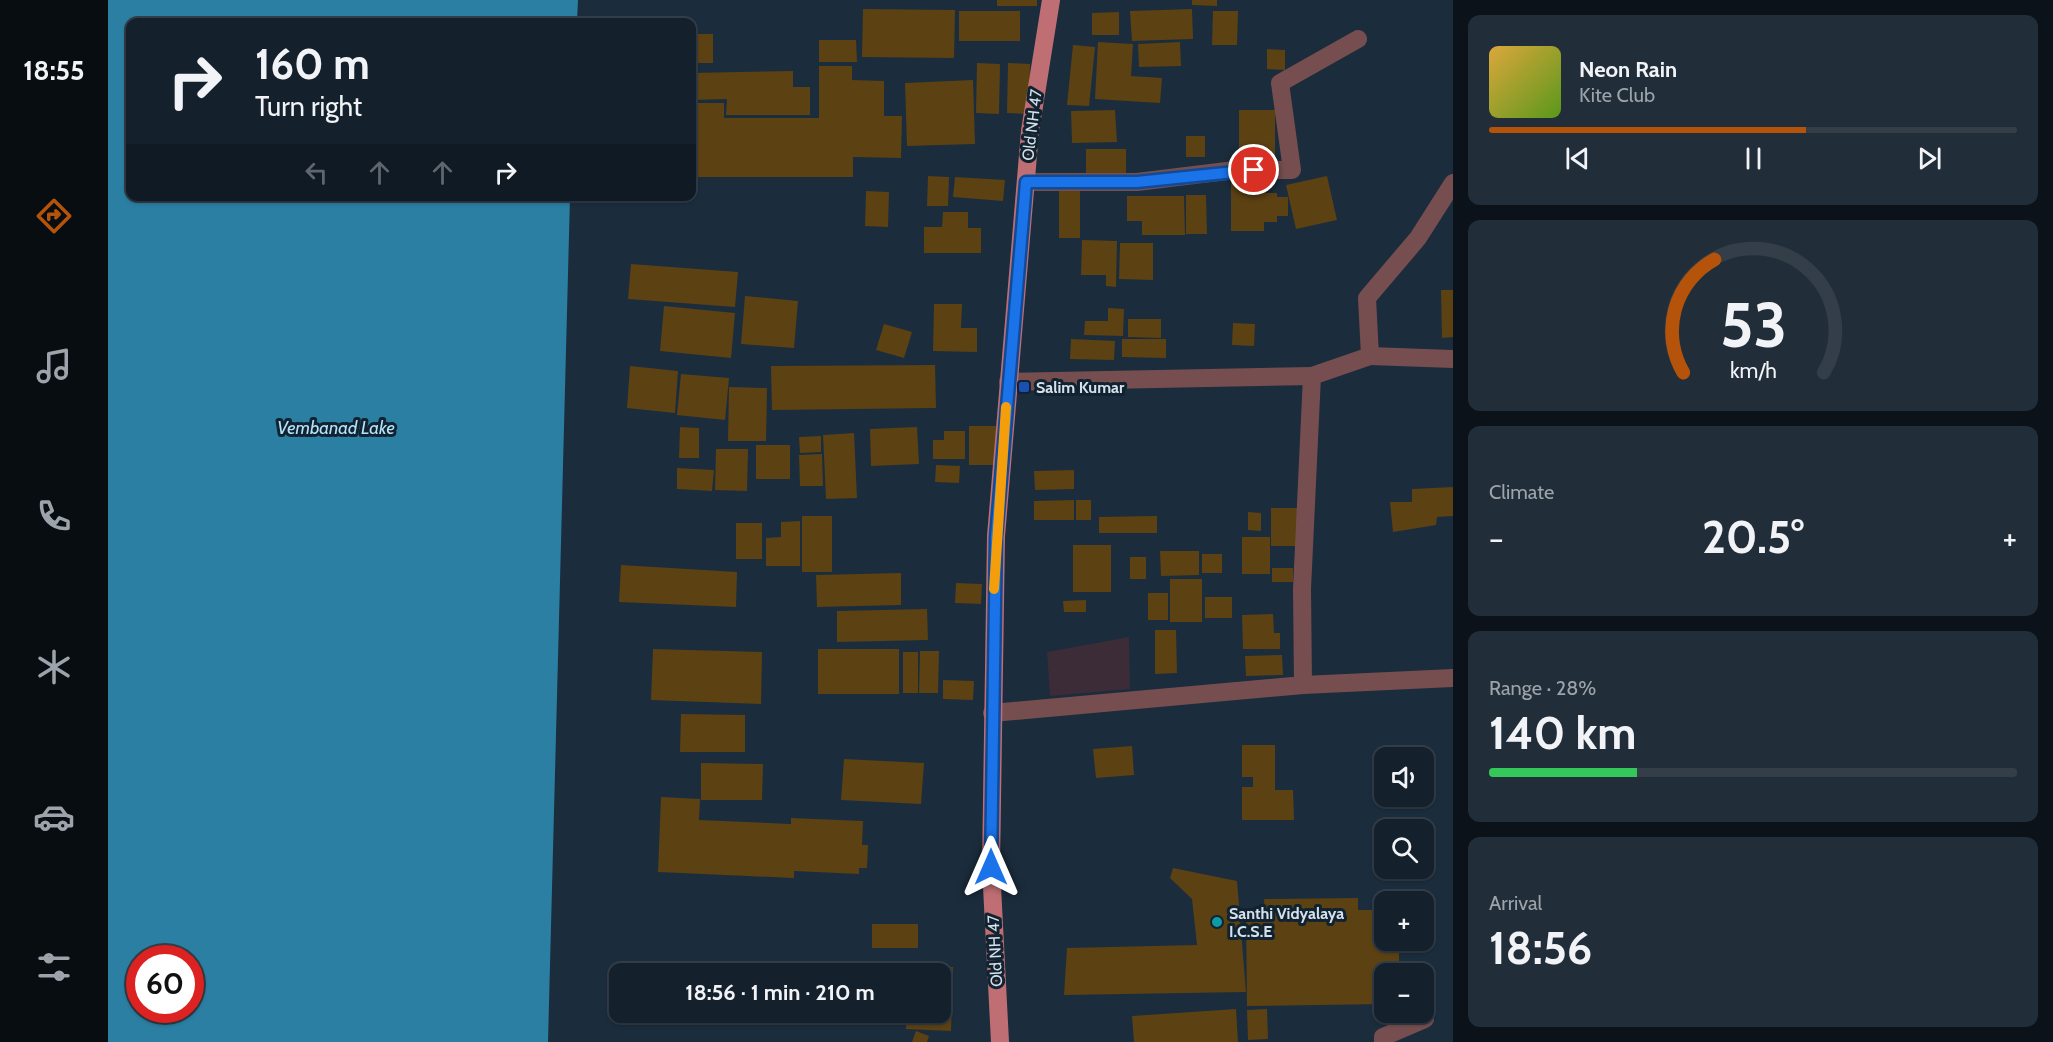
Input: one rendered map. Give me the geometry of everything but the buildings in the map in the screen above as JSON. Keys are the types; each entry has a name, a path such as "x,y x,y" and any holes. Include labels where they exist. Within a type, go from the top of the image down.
{"main road":[{"name":"Old NH 47","path":"1000,1042 991,867 996,537 1030,131 1051,0"}],"street":[{"path":"1026,182 1137,182 1234,170 1292,170 1280,83 1358,39"},
{"path":"1370,356 1367,298 1418,238 1453,183"},
{"path":"1008,382 1312,376 1370,356 1453,359"},
{"path":"1303,685 1302,589 1312,376"},
{"path":"992,713 1303,685 1453,678"},
{"path":"1383,1042 1383,1036 1413,1023"}],"shaded area":[{"path":"1129,637 1130,689 1050,696 1047,652"}],"water":[{"name":"Vembanad Lake","path":"108,0 578,0 577,18 126,18 126,201 570,201 548,1042 108,1042"}],"slow traffic":[{"path":"994,589 1006,407"}],"place":[{"name":"Salim Kumar","path":"1024,387"},
{"name":"Santhi Vidyalaya I.C.S.E","path":"1217,922"}],"route":[{"path":"991,867 996,537 1026,182 1137,182 1234,170 1254,170"}]}
